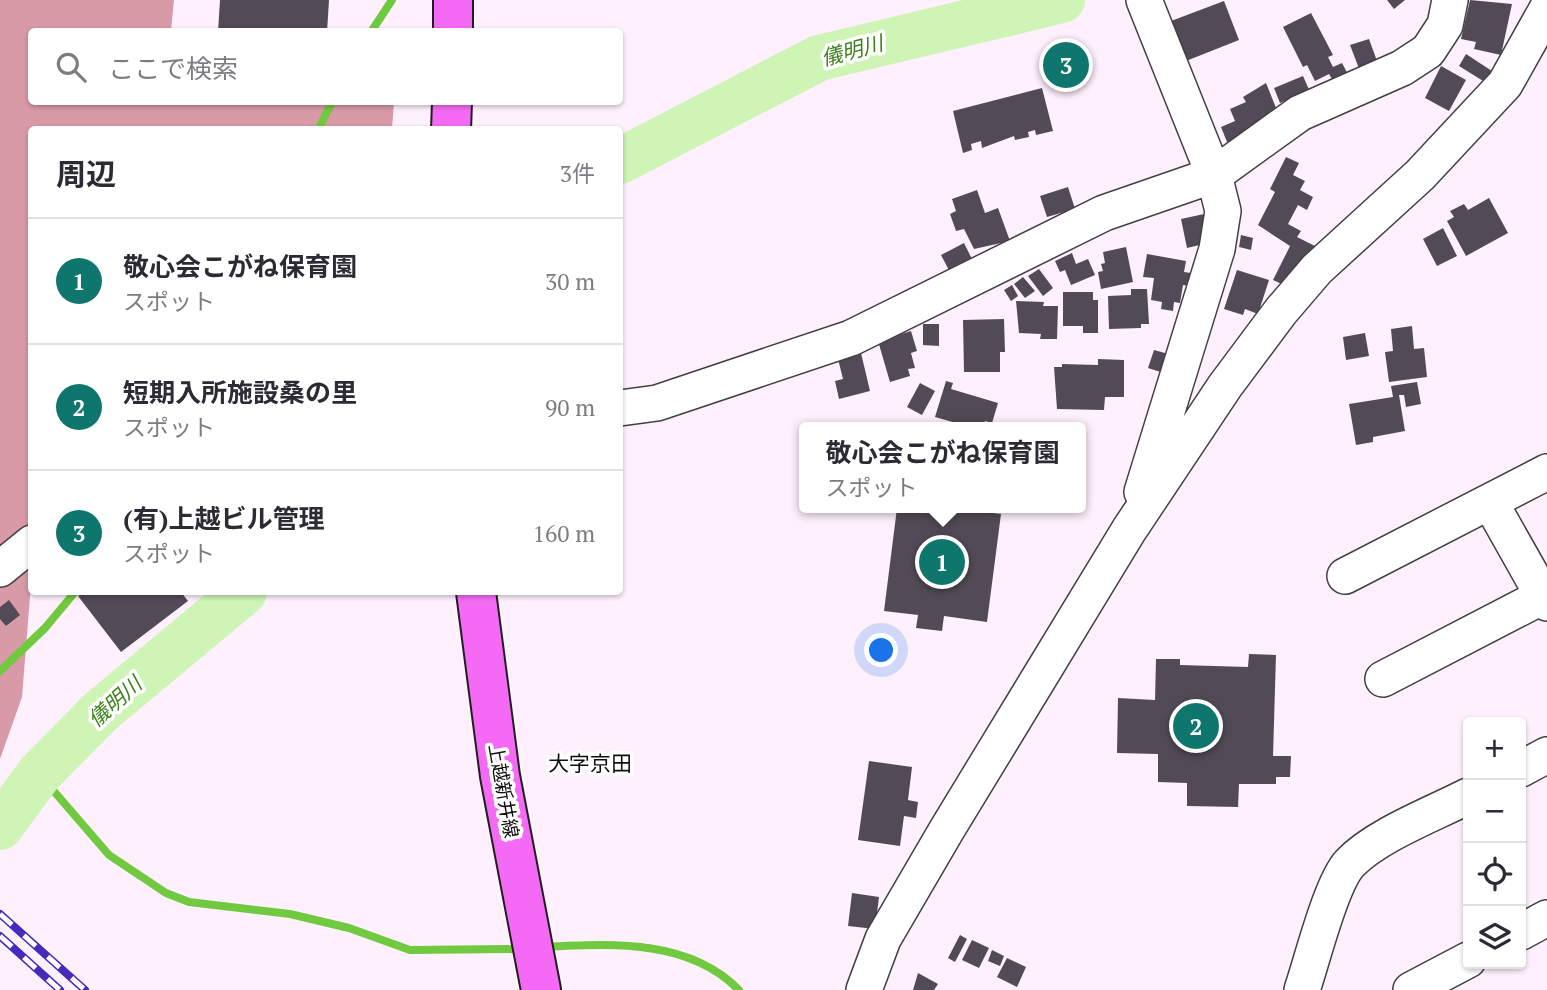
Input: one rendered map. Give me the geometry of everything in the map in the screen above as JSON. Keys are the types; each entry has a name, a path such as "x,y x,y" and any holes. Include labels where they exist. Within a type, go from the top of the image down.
{"main road":[{"path":"453,0 453,28"},
{"path":"452,105 452,126"},
{"name":"上越新井線","path":"476,595 500,776 541,990"}],"street":[{"path":"623,408 657,402 851,338 1104,213 1214,175 1300,113 1402,68 1428,51 1445,25 1450,0"},
{"path":"864,990 883,939 1129,530 1225,386 1317,269 1420,175 1497,93 1547,9"},
{"path":"1129,530 1217,250 1223,211 1214,175 1151,16"},
{"path":"1345,576 1547,472"},
{"path":"1383,679 1546,598 1490,502"},
{"path":"0,569 28,546"},
{"path":"1526,766 1547,755"},
{"path":"1302,990 1337,886 1348,865 1366,849 1463,799"},
{"path":"1526,929 1547,918"},
{"path":"1411,990 1463,963"}],"shaded area":[{"path":"0,0 174,0 171,28 28,28 28,105 394,105 392,126 28,126 28,595 30,595 22,697 0,759"}],"building":[{"path":"220,0 329,0 327,28 218,28"},
{"path":"1387,0 1405,0 1394,9"},
{"path":"1470,0 1512,4 1501,55 1474,49 1476,42 1461,39"},
{"path":"1224,1 1239,40 1186,61 1171,21"},
{"path":"1311,13 1333,55 1328,57 1333,67 1342,63 1351,80 1337,87 1329,74 1315,81 1307,65 1303,67 1283,27"},
{"path":"1369,39 1381,72 1363,79 1350,45"},
{"path":"1077,54 1080,81 1049,83 1049,76 1055,75 1053,56"},
{"path":"1466,54 1495,73 1488,84 1459,66"},
{"path":"1441,66 1466,80 1449,111 1425,98"},
{"path":"1303,76 1315,103 1289,99 1280,103 1274,88"},
{"path":"1266,83 1283,125 1229,147 1221,127 1235,121 1230,109 1246,102 1243,97"},
{"path":"1042,88 1053,131 1036,135 1035,130 1028,132 1029,137 1015,140 1014,136 982,148 981,141 971,144 972,150 963,153 953,111"},
{"path":"1286,157 1299,163 1293,175 1305,181 1300,190 1313,197 1307,210 1298,205 1288,224 1301,231 1297,237 1325,251 1286,286 1273,280 1290,246 1258,225 1275,192 1270,189"},
{"path":"1068,187 1075,209 1047,217 1040,196"},
{"path":"977,190 985,213 998,208 1010,241 974,249 964,229 956,231 950,214 956,211 952,199"},
{"path":"1489,198 1508,233 1466,256 1447,221 1454,217 1450,211 1464,204 1468,210"},
{"path":"1204,214 1209,237 1204,244 1187,248 1181,219"},
{"path":"1443,228 1457,256 1437,266 1423,239"},
{"path":"1241,235 1253,238 1251,250 1239,247"},
{"path":"964,243 976,267 953,278 941,255"},
{"path":"1126,247 1133,282 1101,289 1098,272 1103,271 1101,264 1105,263 1103,252"},
{"path":"1072,253 1076,264 1088,259 1095,275 1071,285 1065,270 1060,272 1055,261"},
{"path":"1147,254 1186,261 1184,272 1198,274 1196,287 1183,285 1180,303 1174,302 1173,311 1161,309 1162,302 1151,300 1154,278 1143,277"},
{"path":"1039,269 1053,288 1043,296 1028,276"},
{"path":"1237,270 1269,280 1258,314 1245,309 1243,315 1224,309"},
{"path":"1023,277 1035,291 1025,298 1014,284"},
{"path":"1012,285 1018,296 1011,301 1004,290"},
{"path":"1131,289 1147,289 1149,324 1141,324 1141,328 1109,329 1108,296 1131,295"},
{"path":"1063,292 1093,292 1093,300 1098,300 1098,333 1083,333 1083,326 1063,326"},
{"path":"1016,301 1044,302 1043,306 1058,306 1057,339 1040,339 1041,334 1019,333"},
{"path":"1004,319 1005,352 1000,352 1000,372 964,372 963,320"},
{"path":"923,324 939,324 939,346 923,345"},
{"path":"1412,326 1414,349 1424,348 1427,377 1389,382 1385,352 1393,351 1391,329"},
{"path":"911,331 917,351 911,353 915,368 908,369 910,376 890,382 878,341"},
{"path":"1365,333 1369,356 1346,360 1343,337"},
{"path":"1154,350 1176,356 1170,375 1148,368"},
{"path":"861,353 870,391 839,399 835,381 843,379 838,359"},
{"path":"1098,359 1124,360 1124,397 1105,397 1104,410 1057,409 1054,367 1062,367 1062,364 1098,365"},
{"path":"946,381 953,383 951,389 998,403 992,422 952,422 935,417"},
{"path":"1417,382 1421,404 1406,407 1404,395 1399,395 1405,431 1373,437 1373,442 1356,445 1349,404 1393,397 1391,386"},
{"path":"920,383 935,391 922,415 907,407"},
{"path":"896,513 1001,514 987,622 944,616 942,631 916,628 918,615 884,611"},
{"path":"183,595 188,601 121,652 78,596"},
{"path":"9,600 20,615 6,626 0,619 0,607"},
{"path":"1249,654 1276,655 1273,756 1291,756 1290,777 1276,777 1276,784 1239,784 1238,807 1187,806 1187,783 1158,782 1158,754 1117,753 1118,698 1155,700 1156,659 1180,659 1180,665 1248,667"},
{"path":"869,761 912,767 908,800 918,802 916,818 904,816 900,846 858,840"},
{"path":"852,893 879,897 875,929 848,926"},
{"path":"960,935 967,939 955,962 948,958"},
{"path":"972,940 989,948 979,968 962,960"},
{"path":"992,950 1004,956 1000,966 988,961"},
{"path":"1007,958 1026,967 1017,987 997,977"},
{"path":"918,973 938,984 934,990 913,990"}],"waterway":[{"path":"374,28 392,0"},
{"name":"儀明川","path":"623,159 819,58 1062,0"},
{"path":"320,126 330,105"},
{"path":"0,671 45,628 72,595"},
{"name":"儀明川","path":"0,827 39,774 100,712 240,595"},
{"path":"39,774 109,855 166,893 189,902 290,914 349,928 410,950 523,949"},
{"path":"543,947 621,946 672,953 719,973 739,990"}],"railway":[{"path":"0,914 85,990"},
{"path":"0,936 60,990"}],"place":[{"name":"(有)上越ビル管理","path":"1066,65"},
{"name":"敬心会こがね保育園","path":"942,562"},
{"name":"短期入所施設桑の里","path":"1196,726"}],"district":[{"name":"大字京田","path":"590,764"}]}
